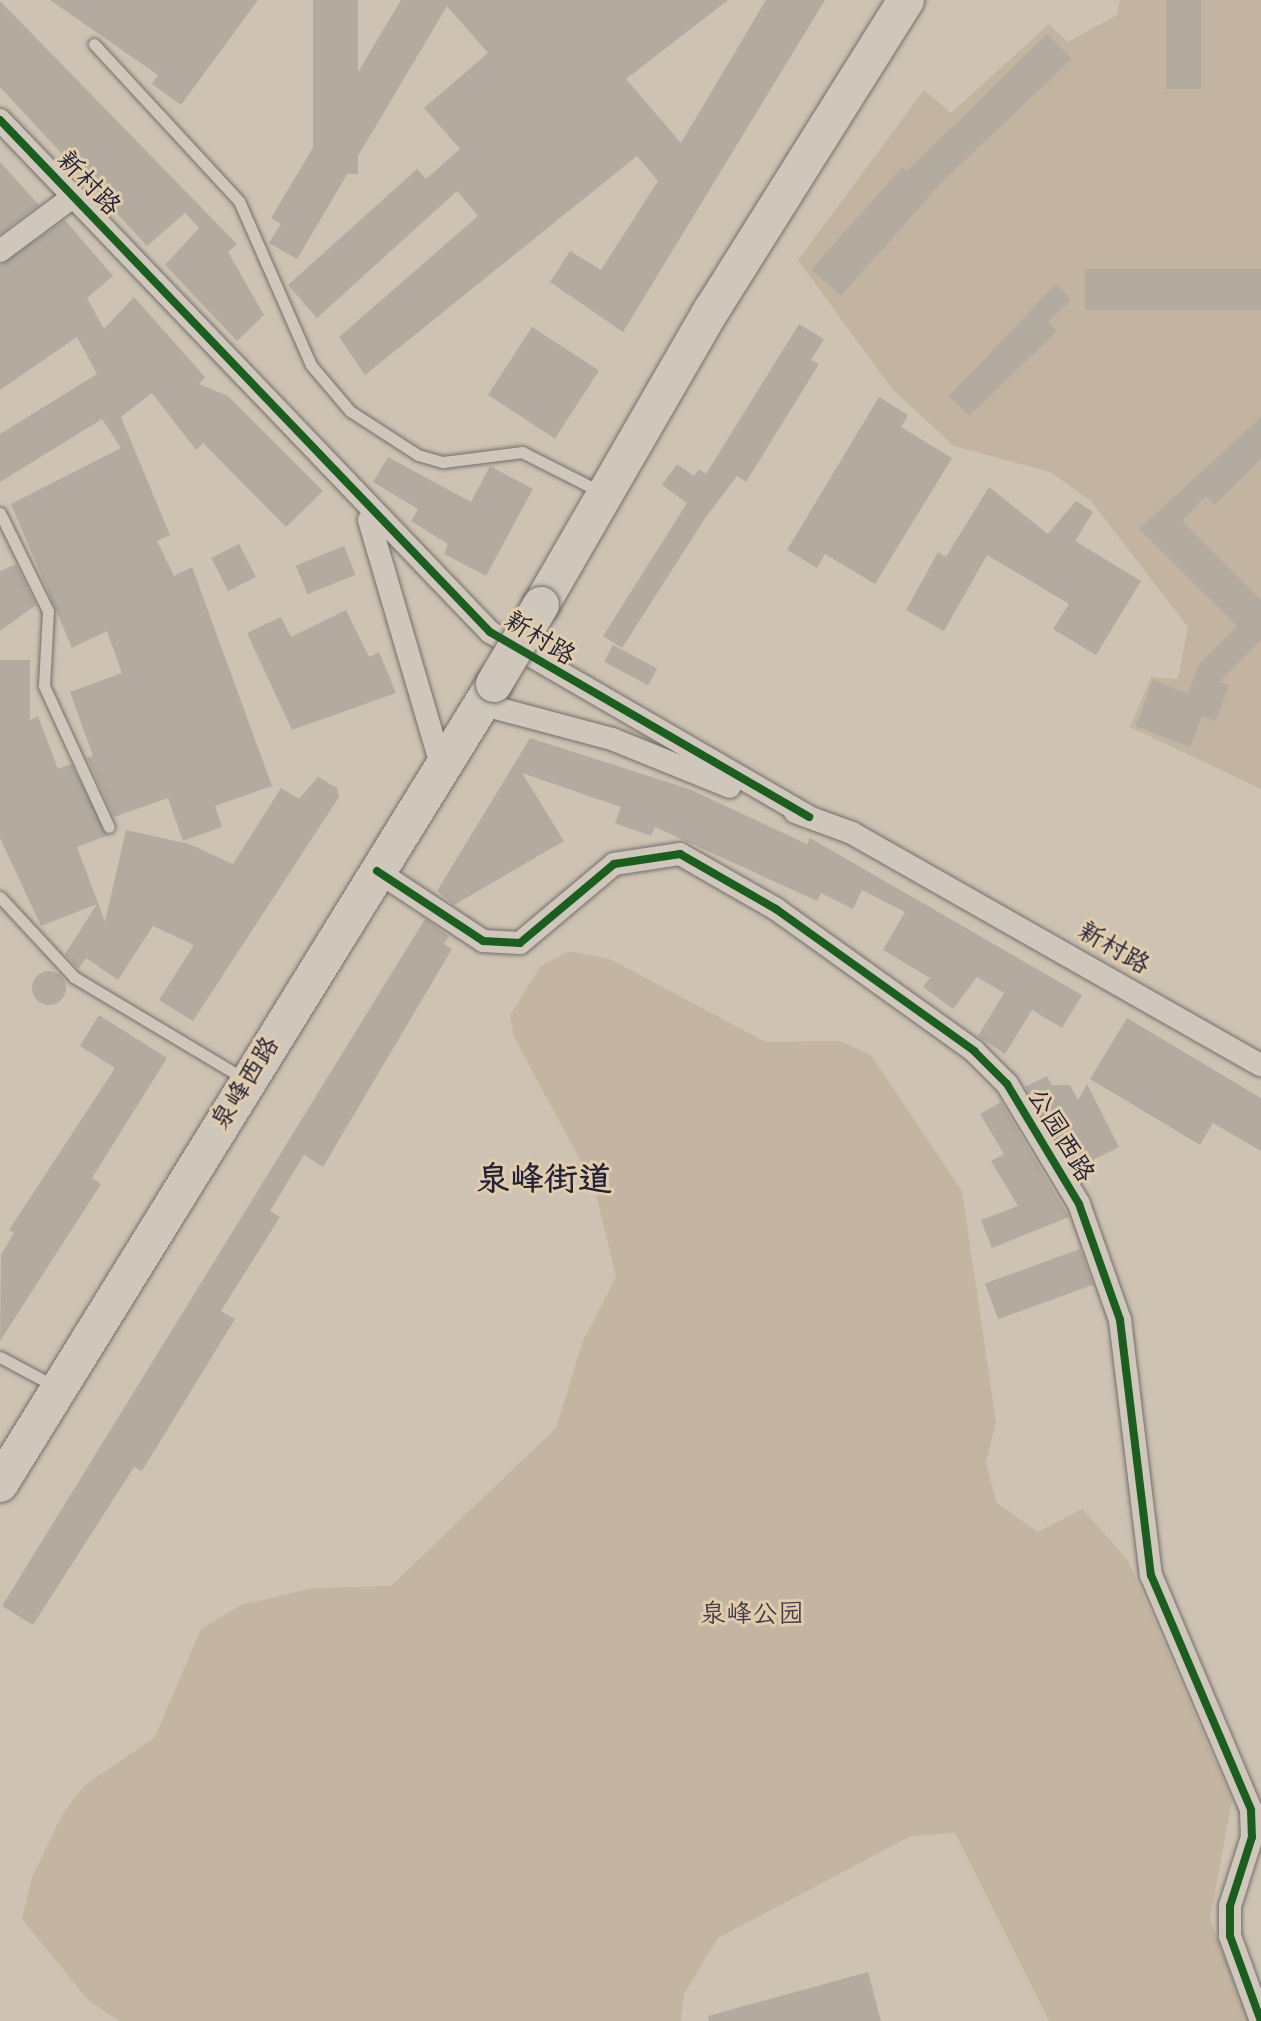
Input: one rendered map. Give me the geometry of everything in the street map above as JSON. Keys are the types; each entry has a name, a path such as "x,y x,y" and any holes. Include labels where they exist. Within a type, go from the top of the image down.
{"highway":[{"name":"泉峰西路","path":"0,1484 488,694 605,495 906,0"}],"street":[{"name":"新村路","path":"0,120 359,502 490,632 809,817"},
{"path":"0,251 74,196"},
{"path":"359,502 386,558 442,768"},
{"name":"新村路","path":"488,694 852,833 1261,1065"},
{"name":"公园西路","path":"377,871 483,941 520,943 614,864 680,854 776,909 974,1051 1007,1084 1079,1204 1120,1320 1151,1575 1251,1810 1252,1837 1230,1906 1230,1936 1261,2021"}],"lane":[{"path":"94,44 239,201 311,365 350,411 418,455 443,462 522,452 605,495"},
{"path":"0,513 48,611 44,686 109,827"},
{"path":"0,897 74,977 247,1080"},
{"path":"0,1357 58,1388"}],"shaded area":[{"path":"1120,0 1261,0 1261,789 1130,727 1151,677 1178,679 1188,627 1091,501 1050,472 954,446 892,389 798,260 924,90 951,113 1049,24 1068,42 1117,15"}],"green space":[{"name":"泉峰公园","path":"569,951 610,959 766,1042 840,1041 871,1055 962,1191 996,1422 986,1463 997,1503 1038,1532 1082,1509 1128,1560 1232,1801 1210,1919 1249,2021 1049,2021 955,1833 911,1836 718,1938 684,1994 681,2021 119,2021 89,2001 22,1919 32,1877 62,1815 84,1786 155,1737 201,1629 241,1605 313,1588 391,1586 556,1428 583,1341 616,1277 594,1186 514,1037 510,1015 541,966"}],"building":[{"path":"50,0 258,0 181,105 152,84 158,75"},
{"path":"313,0 358,0 358,174 313,174"},
{"path":"401,0 728,0 626,79 681,143 766,0 825,0 623,332 550,282 570,251 601,270 658,181 637,156 365,375 339,337 478,216 457,191 317,318 288,285 417,169 426,179 460,149 424,108 488,53 447,6 297,259 269,243 281,224 271,218"},
{"path":"1166,0 1201,0 1201,89 1166,89"},
{"path":"0,1 237,244 228,252 264,315 237,341 165,265 199,228 185,213 147,246 0,87"},
{"path":"1047,34 1072,59 941,183 841,296 811,270 902,167 907,171"},
{"path":"0,162 39,205 0,234"},
{"path":"65,220 113,276 87,298 104,329 134,297 205,377 199,384 228,396 323,491 286,527 203,443 196,450 152,393 121,417 170,535 157,541 174,576 192,567 272,786 215,806 222,827 183,841 168,798 114,817 87,758 93,756 70,692 122,673 107,631 72,648 11,504 121,448 102,419 0,482 0,434 97,374 77,337 0,390 0,265"},
{"path":"1085,269 1261,269 1261,310 1085,310"},
{"path":"1056,284 1071,300 1048,322 1057,331 969,416 949,396"},
{"path":"799,324 824,339 811,360 819,364 746,482 737,476 706,517 622,648 603,636 687,503 662,485 677,464 694,476 699,469 706,474"},
{"path":"532,327 599,371 555,439 488,395"},
{"path":"879,397 908,415 901,427 952,458 875,584 825,554 817,568 787,550"},
{"path":"1261,417 1261,459 1214,505 1206,496 1182,521 1261,600 1261,640 1219,682 1229,685 1216,721 1202,716 1190,747 1136,726 1153,680 1188,694 1199,664 1237,626 1139,529"},
{"path":"388,457 471,502 490,466 533,489 486,576 444,554 448,544 411,521 418,509 373,482"},
{"path":"989,487 1048,534 1076,501 1093,512 1075,541 1141,581 1096,655 1053,629 1069,604 987,555 944,631 906,610 938,552 946,557"},
{"path":"239,544 256,577 228,591 211,558"},
{"path":"344,546 356,575 307,594 296,565"},
{"path":"16,564 36,605 0,631 0,571"},
{"path":"346,610 369,657 379,652 396,693 292,730 247,633 281,617 291,637"},
{"path":"613,645 657,668 648,685 604,662"},
{"path":"0,660 30,660 30,720 38,716 58,769 71,764 109,835 77,847 105,922 126,830 189,844 233,864 281,788 299,799 318,777 337,788 339,797 193,1021 159,1000 194,945 153,926 118,980 86,958 78,969 65,954 97,904 41,926 0,838"},
{"path":"530,738 689,789 807,844 810,838 1082,995 1062,1028 1032,1010 1005,1054 978,1036 1004,993 977,977 953,1009 923,987 930,978 883,950 905,912 862,890 853,909 821,893 817,901 655,827 651,836 615,823 621,807 522,773 564,841 454,905 437,891"},
{"path":"425,919 449,936 444,944 452,949 323,1167 304,1155 270,1211 280,1217 221,1311 235,1319 142,1471 134,1467 33,1625 2,1606"},
{"path":"49,971 61,976 66,988 61,1000 49,1005 37,1000 32,988 37,976"},
{"path":"99,1015 167,1058 92,1178 101,1184 0,1341 1,1255 14,1233 9,1230 115,1068 80,1046"},
{"path":"1127,1018 1261,1098 1261,1151 1213,1123 1200,1145 1090,1079"},
{"path":"1047,1076 1052,1085 1070,1085 1078,1100 1087,1084 1119,1147 1075,1169 1025,1087"},
{"path":"1001,1102 1069,1217 992,1248 981,1220 1018,1206 991,1161 1004,1154 980,1114"},
{"path":"1080,1249 1093,1285 998,1319 985,1284"},
{"path":"868,1972 881,2021 709,2021 708,2016"}],"cycle path":[{"path":"0,120 490,632 809,817"},
{"path":"377,871 483,941 520,943 614,864 680,854 776,909 974,1051 1007,1084 1079,1204 1120,1320 1151,1575 1251,1810 1252,1837 1230,1906 1230,1936 1261,2021"}],"district":[{"name":"泉峰街道","path":"544,1179"}]}
